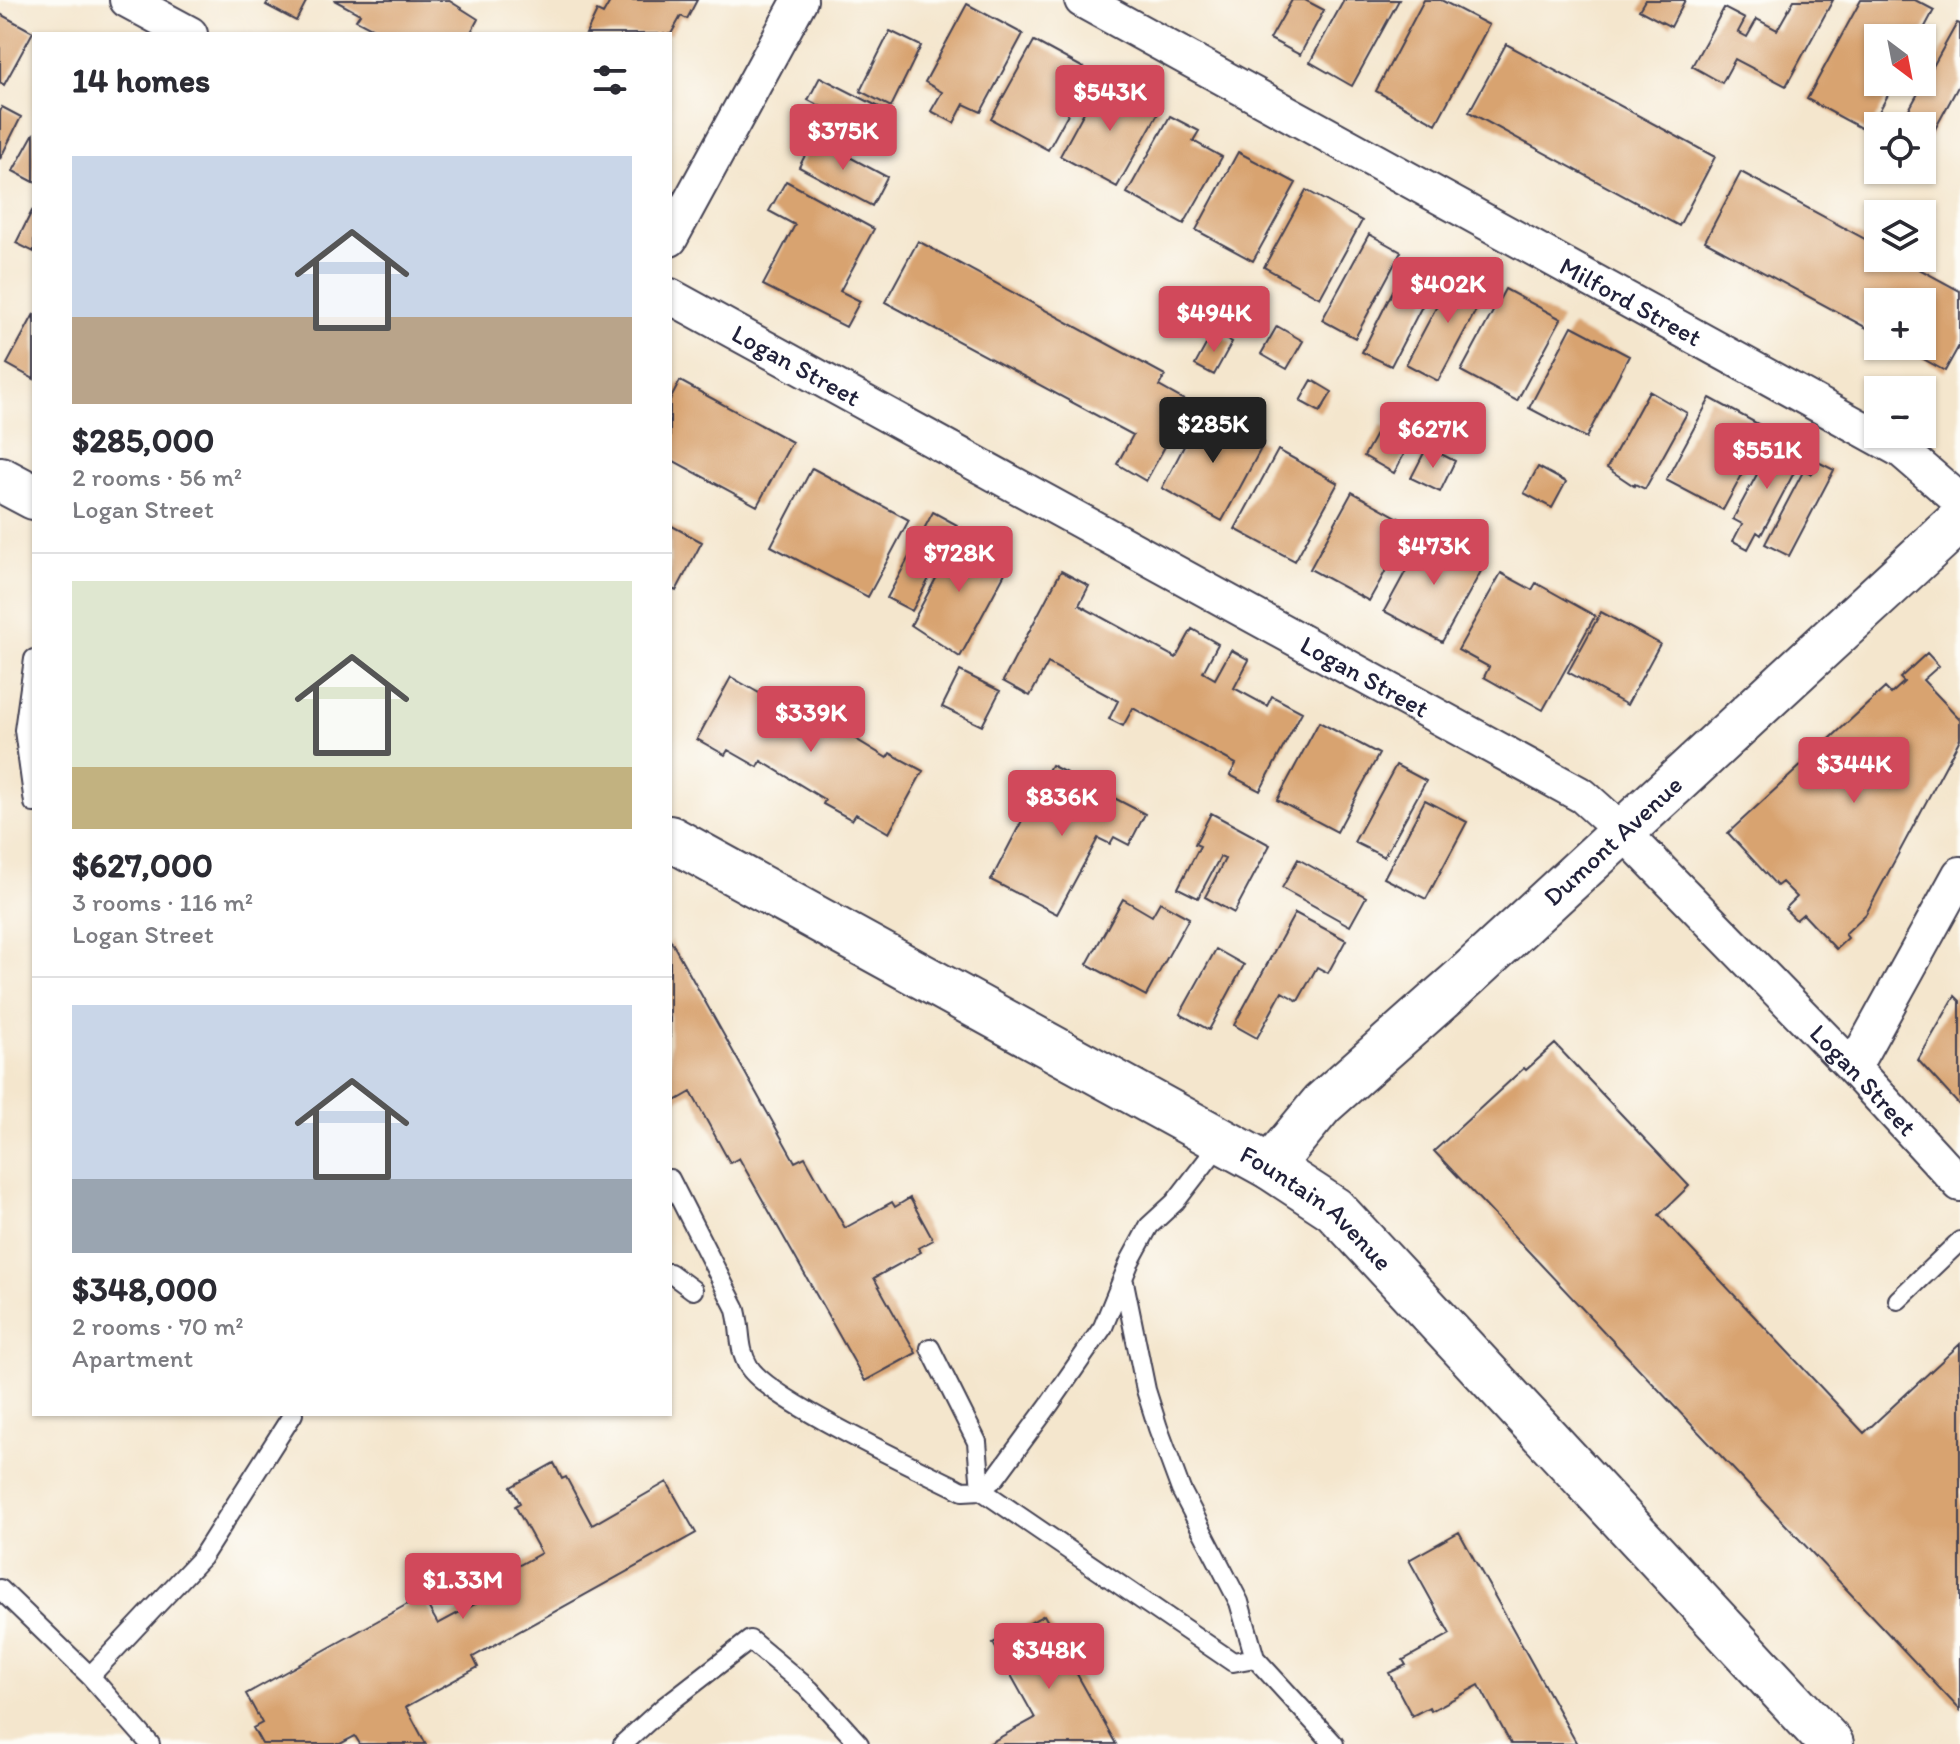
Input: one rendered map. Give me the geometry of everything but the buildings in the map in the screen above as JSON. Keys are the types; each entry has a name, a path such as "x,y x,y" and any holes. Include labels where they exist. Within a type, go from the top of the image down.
{"street":[{"path":"127,0 186,32"},
{"path":"672,235 800,0"},
{"name":"Milford Street","path":"1082,0 1901,450 1960,501"},
{"name":"Logan Street","path":"672,297 1583,796 1623,832 1853,1068 1960,1184"},
{"path":"0,479 32,496"},
{"name":"Dumont Avenue","path":"1270,1167 1322,1104 1623,832 1960,520"},
{"name":"Fountain Avenue","path":"672,839 1222,1140 1334,1209 1831,1744"},
{"path":"1853,1068 1960,874"}],"lane":[{"path":"32,673 24,730 32,788"},
{"path":"981,1490 996,1477 1103,1327 1149,1226 1175,1202 1222,1140"},
{"path":"672,1183 735,1307 740,1323 740,1349 750,1369 830,1423 963,1491 981,1490 1233,1662 1255,1658"},
{"path":"1898,1300 1960,1241"},
{"path":"672,1274 693,1290"},
{"path":"1123,1279 1146,1390 1158,1428 1186,1501 1239,1602 1255,1658 1334,1744"},
{"path":"930,1348 977,1442 981,1490"},
{"path":"90,1676 202,1557 292,1416"},
{"path":"0,1589 90,1676 150,1744"},
{"path":"623,1744 665,1706 750,1640 810,1690 859,1744"}]}
